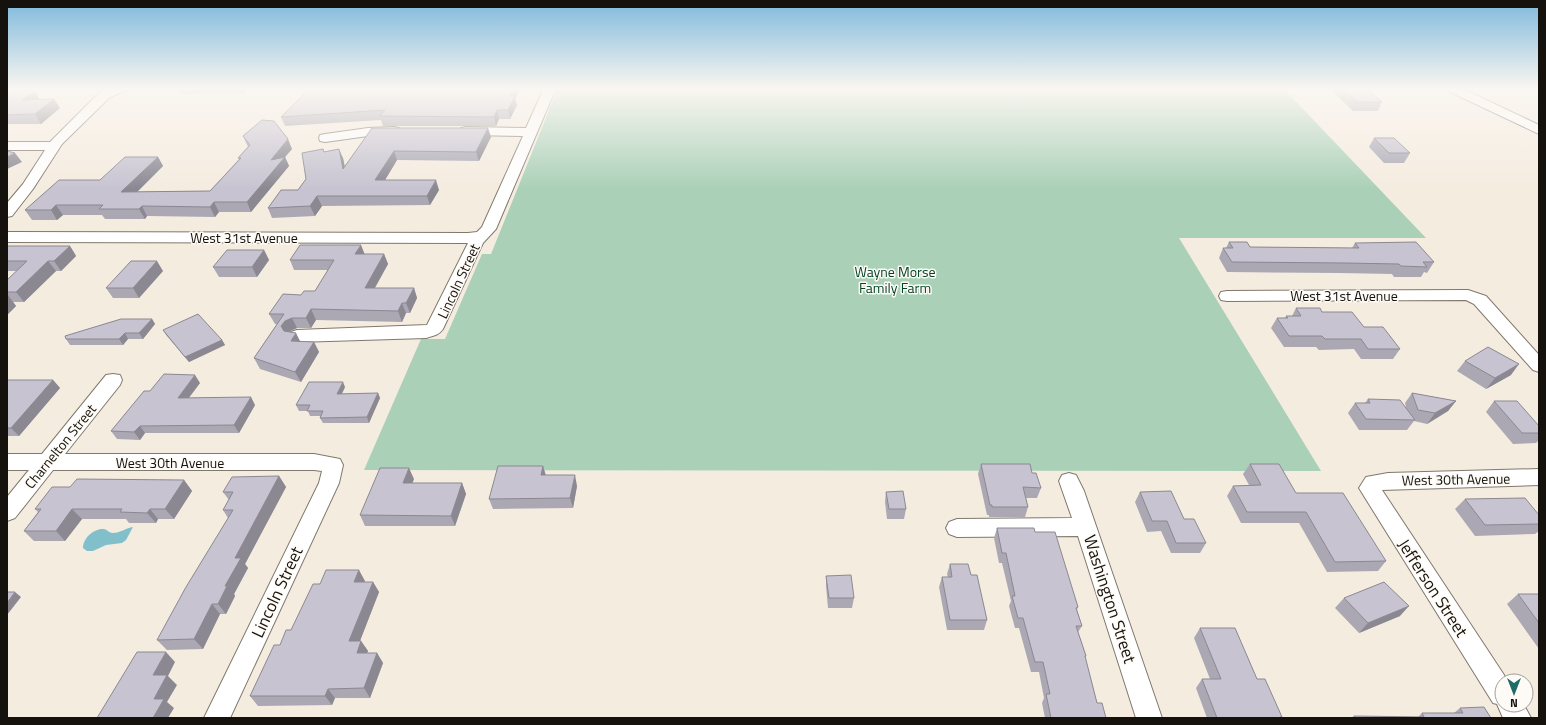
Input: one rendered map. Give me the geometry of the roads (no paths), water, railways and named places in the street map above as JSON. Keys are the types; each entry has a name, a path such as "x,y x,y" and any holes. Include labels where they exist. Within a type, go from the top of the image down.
{"street":[{"path":"7,213 28,186 54,146 78,122"},
{"name":"Lincoln Street","path":"296,336 426,332 434,330 476,241 489,229 535,122"},
{"path":"1522,122 1539,130"},
{"path":"325,138 368,132 409,131"},
{"path":"455,131 531,132"},
{"path":"7,146 54,146"},
{"name":"West 31st Avenue","path":"7,237 468,238 482,236"},
{"name":"West 31st Avenue","path":"1227,296 1462,294 1474,296 1480,300 1539,366"},
{"name":"Charnelton Street","path":"7,512 113,380"},
{"name":"West 30th Avenue","path":"7,462 314,462 332,465"},
{"name":"Lincoln Street","path":"217,718 329,483 333,470 332,465"},
{"name":"West 30th Avenue","path":"1373,483 1388,481 1539,477"},
{"name":"Washington Street","path":"1069,481 1074,491 1149,718"},
{"name":"Jefferson Street","path":"1373,483 1370,485 1370,491 1494,682"},
{"path":"957,528 1086,527"}],"water":[{"path":"133,527 126,540 122,543 106,545 93,551 87,551 83,548 83,544 87,537 96,530 104,529 110,533 116,533"}],"park label":[{"name":"Wayne Morse Family Farm","path":"895,280"}]}
